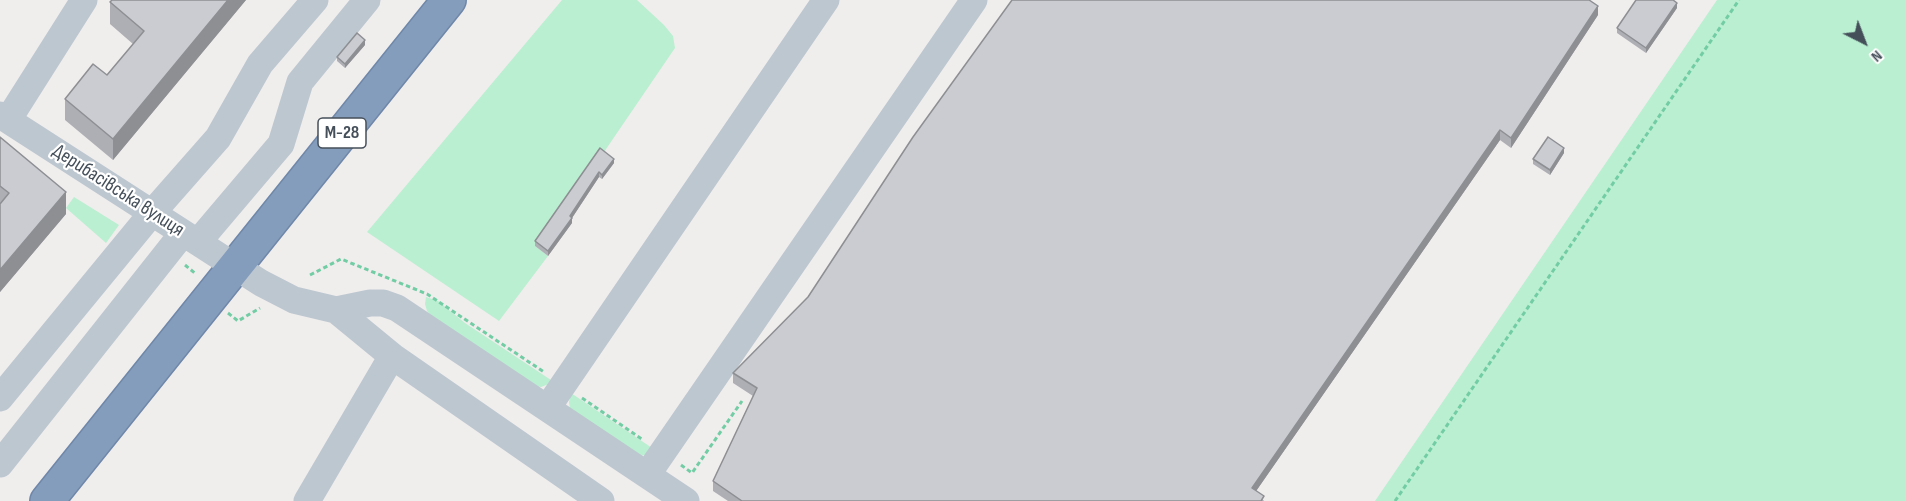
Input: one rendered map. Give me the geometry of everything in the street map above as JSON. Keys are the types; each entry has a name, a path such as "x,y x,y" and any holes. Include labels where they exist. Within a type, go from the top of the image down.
{"highway":[{"name":"М-28","path":"46,501 449,0"}],"street":[{"path":"4,117 84,0"},
{"path":"0,398 152,213 218,138 261,64 315,0"},
{"path":"0,464 191,238 281,144 300,82 367,0"},
{"path":"548,407 826,0"},
{"path":"647,475 974,0"},
{"name":"Дерибасівська вулиця","path":"4,117 261,283 294,300 336,310"},
{"path":"336,310 370,303 383,303 397,308 686,501"},
{"path":"336,310 392,356 601,501"},
{"path":"307,501 392,356"}],"path":[{"path":"1395,501 1738,0"},
{"path":"581,397 646,442"},
{"path":"673,459 692,473 742,401"}],"green space":[{"path":"562,0 637,0 673,36 675,48 602,155 535,246 548,256 499,321 367,232"},
{"path":"1717,0 1906,0 1906,501 1375,501"},
{"path":"74,197 119,225 106,243 66,208"},
{"path":"426,297 438,301 465,323 554,382 541,387 533,386 432,317 427,311"},
{"path":"571,393 655,450 651,454 640,456 570,409"}],"building":[{"path":"112,0 228,0 113,139 65,99 93,64 107,75 144,31 110,2"},
{"path":"1012,0 1589,0 1598,6 1511,138 1500,130 1252,488 1264,496 1261,501 742,501 713,481 757,388 733,373 808,297 913,137"},
{"path":"1636,0 1673,0 1677,3 1646,48 1617,28"},
{"path":"357,33 365,40 345,64 337,57"},
{"path":"0,137 66,192 0,270 0,204 9,193 0,186"},
{"path":"1548,137 1564,148 1550,170 1533,159"},
{"path":"600,148 614,159 602,175 599,172 570,216 572,218 548,251 535,241"}]}
